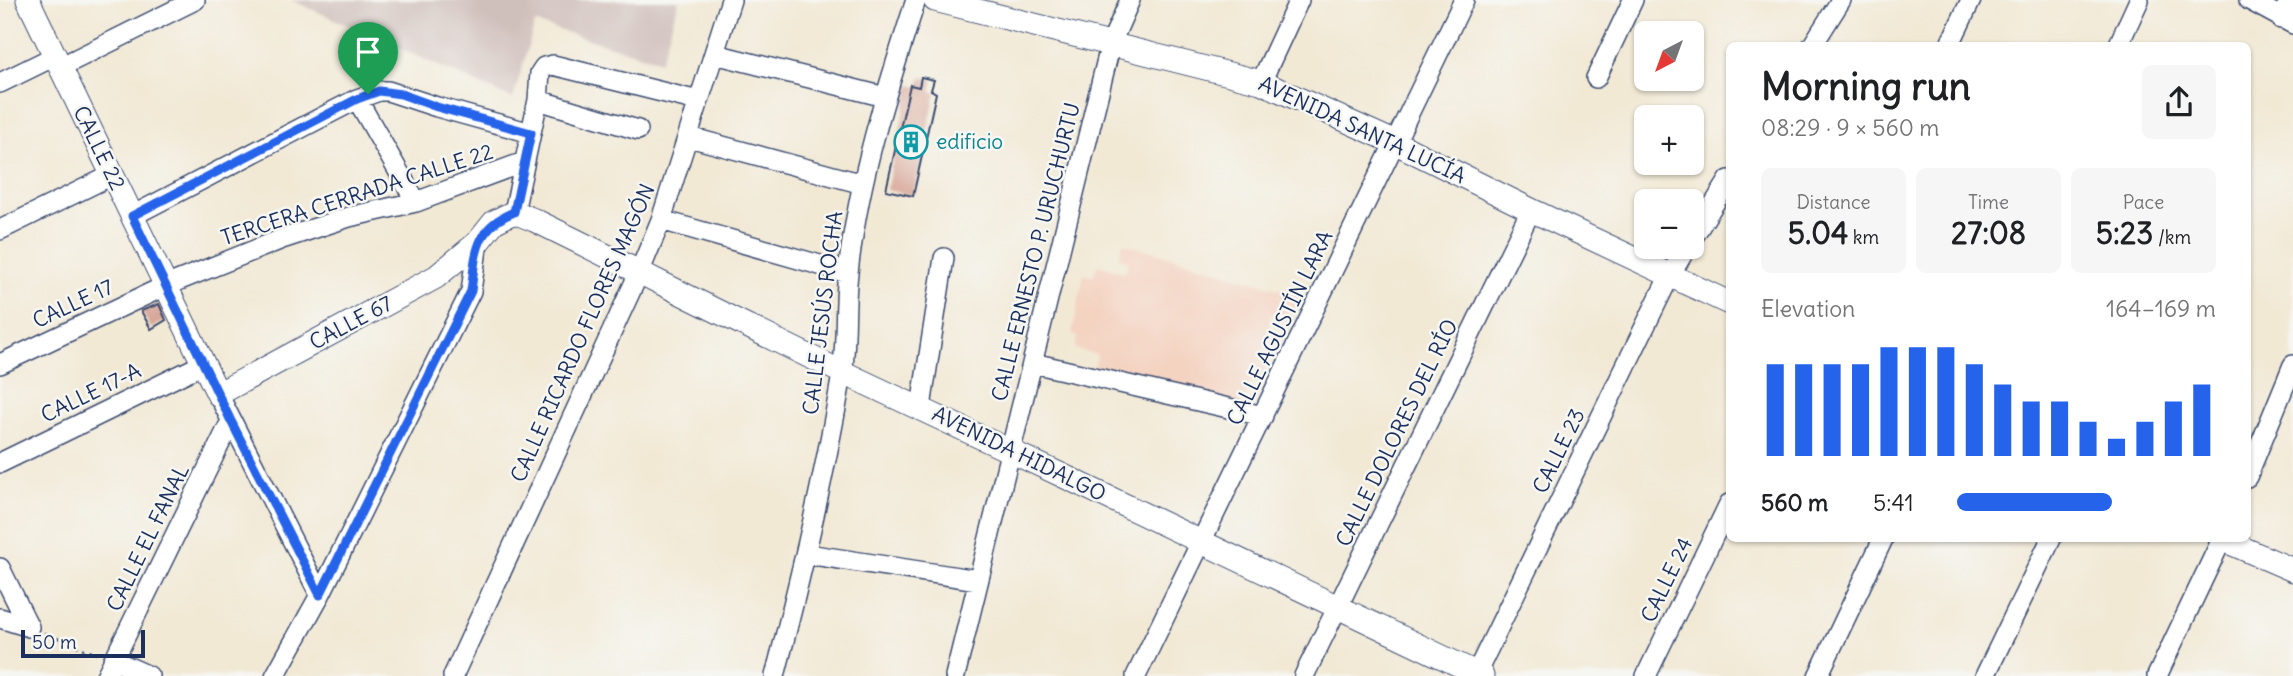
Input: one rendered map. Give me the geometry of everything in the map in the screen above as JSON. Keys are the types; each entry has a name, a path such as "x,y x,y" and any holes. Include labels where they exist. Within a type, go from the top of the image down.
{"street":[{"name":"CALLE 22","path":"28,0 203,364 320,595"},
{"path":"0,83 57,62 195,0"},
{"name":"CALLE RICARDO FLORES MAGÓN","path":"453,676 661,220 732,0"},
{"name":"CALLE JESÚS ROCHA","path":"775,676 807,554 842,372 848,273 863,184 885,97 916,0"},
{"name":"AVENIDA SANTA LUCÍA","path":"935,0 961,3 1261,82 1396,142 1531,210 1726,302"},
{"name":"CALLE ERNESTO P. URUCHURTU","path":"956,676 1111,43 1130,0"},
{"path":"1261,82 1299,0"},
{"name":"CALLE AGUSTÍN LARA","path":"1136,676 1464,0"},
{"path":"1596,78 1633,0"},
{"path":"1815,42 1841,0"},
{"path":"1951,42 1971,0"},
{"path":"2120,42 2140,0"},
{"path":"2249,0 2287,22 2290,0"},
{"path":"715,54 885,97"},
{"path":"514,212 538,100 540,73 544,67 552,65 698,101"},
{"path":"132,216 357,99 379,91 388,91 531,133"},
{"path":"357,99 416,202"},
{"path":"538,100 638,130"},
{"path":"689,137 863,184"},
{"name":"TERCERA CERRADA CALLE 22","path":"165,286 282,239 349,217 416,202 524,162"},
{"path":"0,230 112,175"},
{"path":"1704,220 1726,185"},
{"name":"CALLE DOLORES DEL RÍO","path":"1304,676 1531,210"},
{"name":"AVENIDA HIDALGO","path":"514,212 1477,675"},
{"name":"CALLE 67","path":"218,394 436,277 478,242 494,222 514,212"},
{"path":"661,220 848,273"},
{"path":"275,676 320,595 471,291 478,242"},
{"path":"921,407 944,258"},
{"name":"CALLE 23","path":"1477,675 1680,259"},
{"name":"CALLE 17","path":"0,364 165,286"},
{"path":"1033,363 1263,416"},
{"name":"CALLE 17-A","path":"0,463 203,364"},
{"path":"2251,467 2293,365"},
{"name":"CALLE EL FANAL","path":"109,668 231,421"},
{"name":"CALLE 24","path":"1646,676 1726,510"},
{"path":"1818,676 1882,542"},
{"path":"1985,676 2050,542"},
{"path":"2157,676 2220,542"},
{"path":"2228,542 2293,570"},
{"path":"807,554 978,580"},
{"path":"0,568 29,627"},
{"path":"0,618 29,627"},
{"path":"109,668 149,676"}],"path":[{"path":"29,627 109,668"}],"shaded area":[{"path":"291,0 679,0 661,61 535,23 513,99"},
{"path":"1123,243 1303,296 1290,317 1271,314 1261,363 1266,368 1262,381 1252,379 1242,407 1094,370 1097,355 1075,349 1077,337 1072,334 1084,274 1093,276 1098,265 1125,273 1128,261 1119,257"}],"building":[{"name":"edificio","path":"921,77 934,80 931,90 936,93 913,196 886,190 910,85 919,87"},
{"path":"159,304 166,320 151,329 141,311"}],"place":[{"name":"edificio","path":"911,142"}],"route":[{"path":"388,91 401,94 437,107 531,133 514,212 494,222 478,242 471,291 320,595 231,421 132,216 368,94 388,91"}]}
